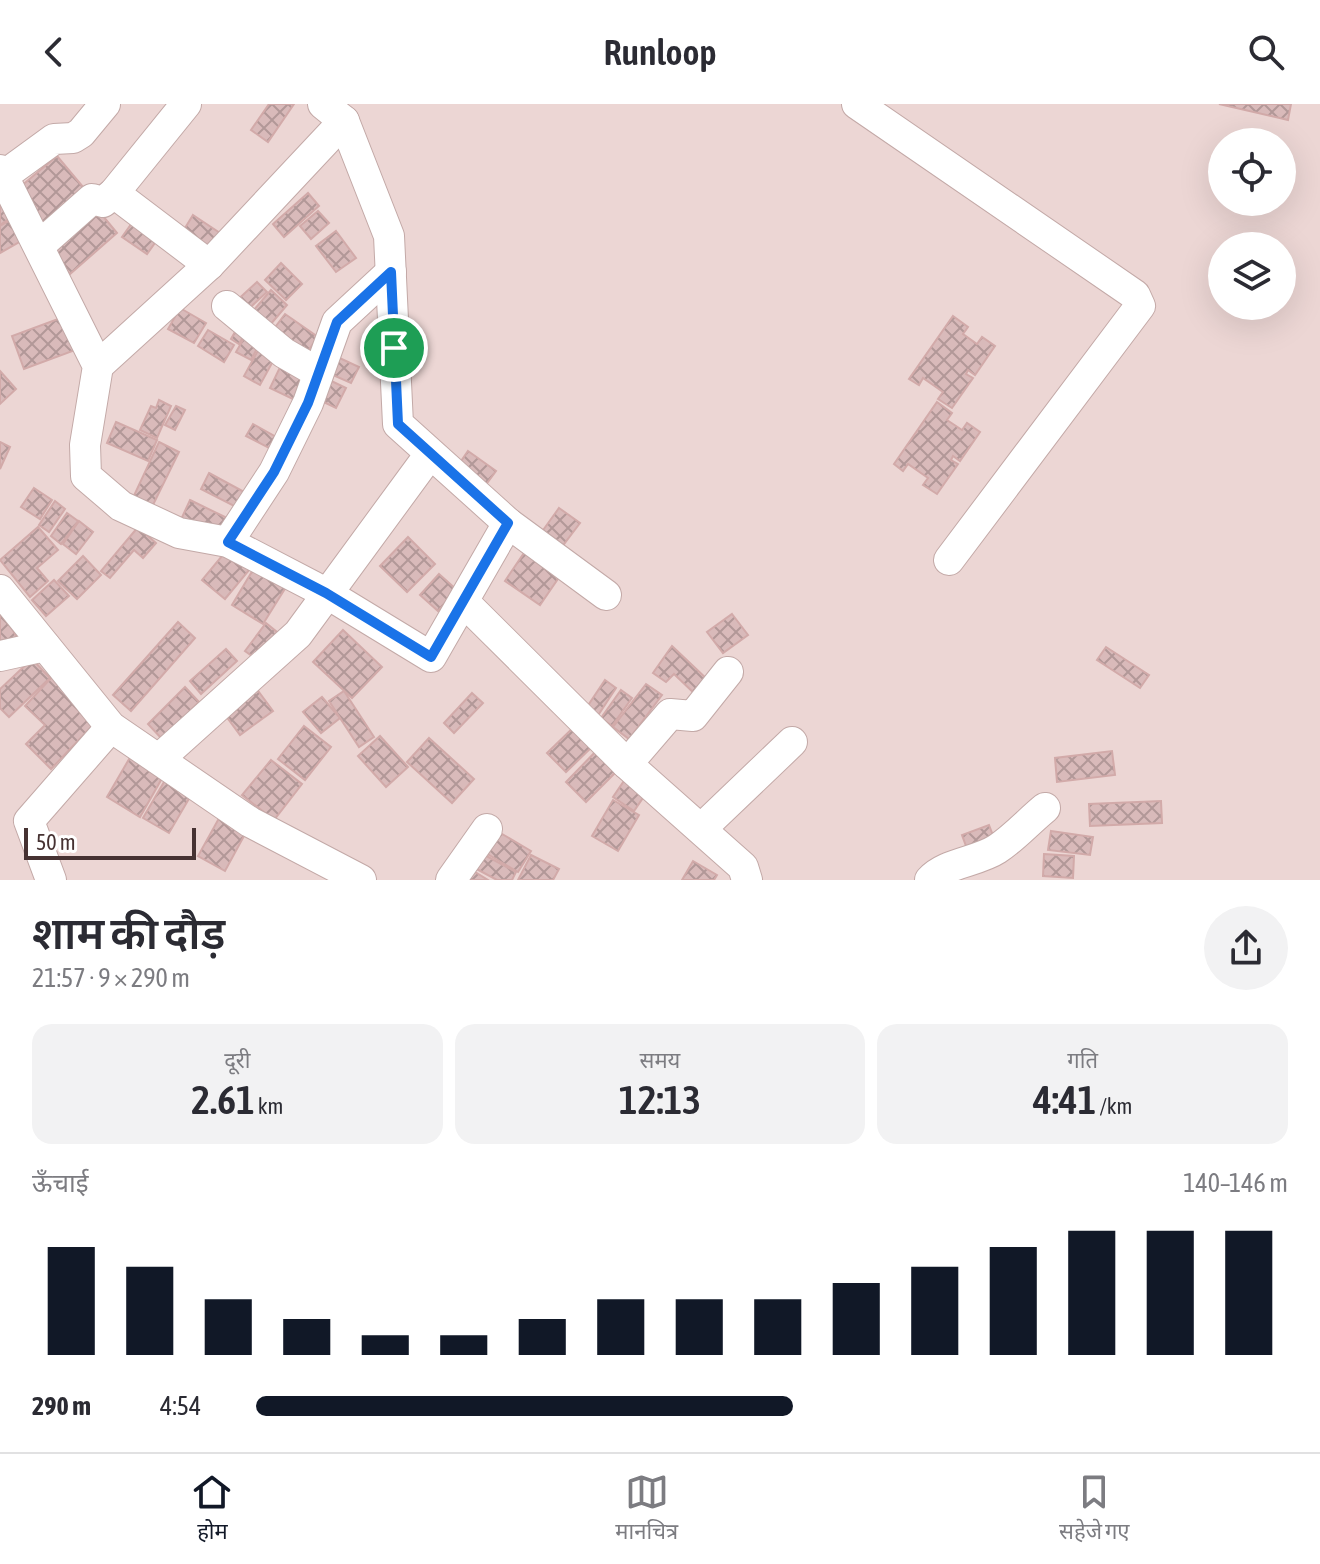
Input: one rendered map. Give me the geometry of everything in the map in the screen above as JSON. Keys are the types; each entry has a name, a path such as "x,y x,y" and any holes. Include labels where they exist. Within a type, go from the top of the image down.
{"street":[{"path":"105,104 81,133 73,138 54,139 2,173 98,366 85,445 86,476 121,506 179,533 228,542 326,593 431,657 465,603 508,523"},
{"path":"40,245 92,199 103,202 114,193 186,104"},
{"path":"857,104 892,114 1135,295 1140,306 949,560"},
{"path":"98,366 209,265 334,112 389,236 398,424 508,523 606,595"},
{"path":"114,193 209,265"},
{"path":"228,542 274,472 308,403 337,322 391,272"},
{"path":"227,306 284,353 317,372"},
{"path":"159,759 298,634 430,454"},
{"path":"0,590 111,727 250,822 359,880"},
{"path":"465,603 627,764 743,867 747,880"},
{"path":"0,656 45,646"},
{"path":"627,764 670,714 693,716 728,672"},
{"path":"46,877 29,821 111,727"},
{"path":"701,829 792,742"},
{"path":"930,880 936,873 969,863 998,849 1045,808"},
{"path":"451,880 487,829"}],"shaded area":[{"path":"0,104 1320,104 1320,880 0,880"}],"building":[{"path":"269,104 294,104 268,142 251,130"},
{"path":"1219,104 1291,104 1288,120"},
{"path":"57,156 88,193 45,229 14,192"},
{"path":"308,193 319,206 284,237 273,224"},
{"path":"0,198 15,215 0,225"},
{"path":"93,204 117,233 70,274 45,245"},
{"path":"318,211 329,223 311,239 300,226"},
{"path":"193,215 223,235 211,253 182,233"},
{"path":"18,216 30,236 0,253 0,226"},
{"path":"137,216 162,233 147,254 122,237"},
{"path":"336,231 356,258 336,272 316,246"},
{"path":"281,263 302,284 286,300 265,280"},
{"path":"257,282 267,292 243,314 234,303"},
{"path":"271,290 287,305 264,332 247,318"},
{"path":"180,308 206,323 194,343 168,329"},
{"path":"285,314 318,337 303,358 270,334"},
{"path":"66,316 78,349 24,369 12,336"},
{"path":"953,316 968,327 963,334 977,344 982,337 995,346 975,375 968,370 966,374 973,378 952,408 938,399 943,392 923,378 919,385 909,379"},
{"path":"239,325 247,330 239,344 231,339"},
{"path":"208,330 234,345 224,362 198,346"},
{"path":"248,331 262,339 251,360 236,352"},
{"path":"261,345 277,354 260,385 244,376"},
{"path":"333,355 359,367 351,383 326,372"},
{"path":"283,361 312,375 299,402 270,388"},
{"path":"0,371 16,389 0,404"},
{"path":"323,377 346,388 336,408 313,397"},
{"path":"159,400 171,406 157,438 140,430 151,406 156,408"},
{"path":"937,402 952,413 947,420 962,430 967,423 980,432 960,461 953,456 951,460 958,464 937,494 923,485 928,478 908,464 903,471 894,464"},
{"path":"176,406 185,410 175,430 165,425"},
{"path":"116,422 157,440 148,461 107,443"},
{"path":"253,424 280,439 273,450 246,436"},
{"path":"0,442 10,447 0,469"},
{"path":"159,442 179,452 150,511 131,502"},
{"path":"468,451 496,471 485,486 457,467"},
{"path":"209,473 246,493 238,508 201,489"},
{"path":"34,488 52,500 40,519 21,507"},
{"path":"190,500 229,519 218,536 178,526"},
{"path":"55,501 65,509 49,532 39,525"},
{"path":"559,508 580,523 561,548 541,533"},
{"path":"67,513 78,521 61,544 51,536"},
{"path":"79,521 93,532 76,554 63,544"},
{"path":"38,527 58,550 37,568 48,581 30,597 0,560"},
{"path":"138,527 156,543 143,558 134,550 110,578 101,571"},
{"path":"408,537 435,564 407,592 380,566"},
{"path":"227,550 250,569 225,599 202,580"},
{"path":"524,553 546,568 564,570 540,605 505,581"},
{"path":"83,556 101,575 77,599 58,581"},
{"path":"254,568 286,587 263,624 232,605"},
{"path":"439,574 457,590 438,611 420,595"},
{"path":"54,580 69,596 46,616 32,600"},
{"path":"0,607 21,645 0,650"},
{"path":"732,614 748,635 723,653 707,632"},
{"path":"178,622 195,638 131,711 113,695"},
{"path":"266,623 277,632 256,659 245,651"},
{"path":"343,630 382,667 352,698 313,662"},
{"path":"672,646 709,681 696,695 674,674 666,682 653,673"},
{"path":"1106,647 1149,675 1140,688 1097,660"},
{"path":"226,649 237,661 201,694 190,681"},
{"path":"32,659 50,678 9,717 0,708 0,689"},
{"path":"52,677 97,721 51,769 26,744 45,725 25,706"},
{"path":"605,680 616,688 595,720 583,713"},
{"path":"646,684 662,695 629,739 613,727"},
{"path":"185,687 199,702 162,739 148,724"},
{"path":"256,688 273,711 240,735 223,712"},
{"path":"621,690 632,698 612,726 601,718"},
{"path":"344,691 374,737 359,747 329,701"},
{"path":"472,693 483,703 454,733 444,723"},
{"path":"322,697 340,718 321,733 303,712"},
{"path":"576,725 594,745 566,772 547,753"},
{"path":"304,726 331,747 305,780 278,759"},
{"path":"380,736 408,767 386,787 358,756"},
{"path":"429,738 474,779 452,803 407,762"},
{"path":"601,746 621,767 586,802 566,782"},
{"path":"1112,751 1115,775 1057,782 1055,758"},
{"path":"132,754 165,773 140,817 107,797"},
{"path":"271,760 302,784 274,820 242,795"},
{"path":"168,775 194,790 169,833 143,818"},
{"path":"628,775 649,789 634,811 613,797"},
{"path":"613,800 639,815 618,851 592,836"},
{"path":"1161,801 1162,823 1090,826 1089,804"},
{"path":"223,811 250,825 225,871 198,856"},
{"path":"989,825 997,846 970,857 962,835"},
{"path":"497,831 531,851 518,872 484,852"},
{"path":"1051,831 1093,837 1090,855 1048,850"},
{"path":"479,852 516,872 512,880 497,880 471,866"},
{"path":"1044,854 1074,856 1073,878 1043,876"},
{"path":"531,855 559,869 553,880 518,880"},
{"path":"693,861 717,875 714,880 682,880"},
{"path":"467,867 488,880 459,880"}],"route":[{"path":"391,272 394,348 398,424 508,523 465,603 431,657 326,593 228,542 274,472 308,403 337,322 391,272"}]}
